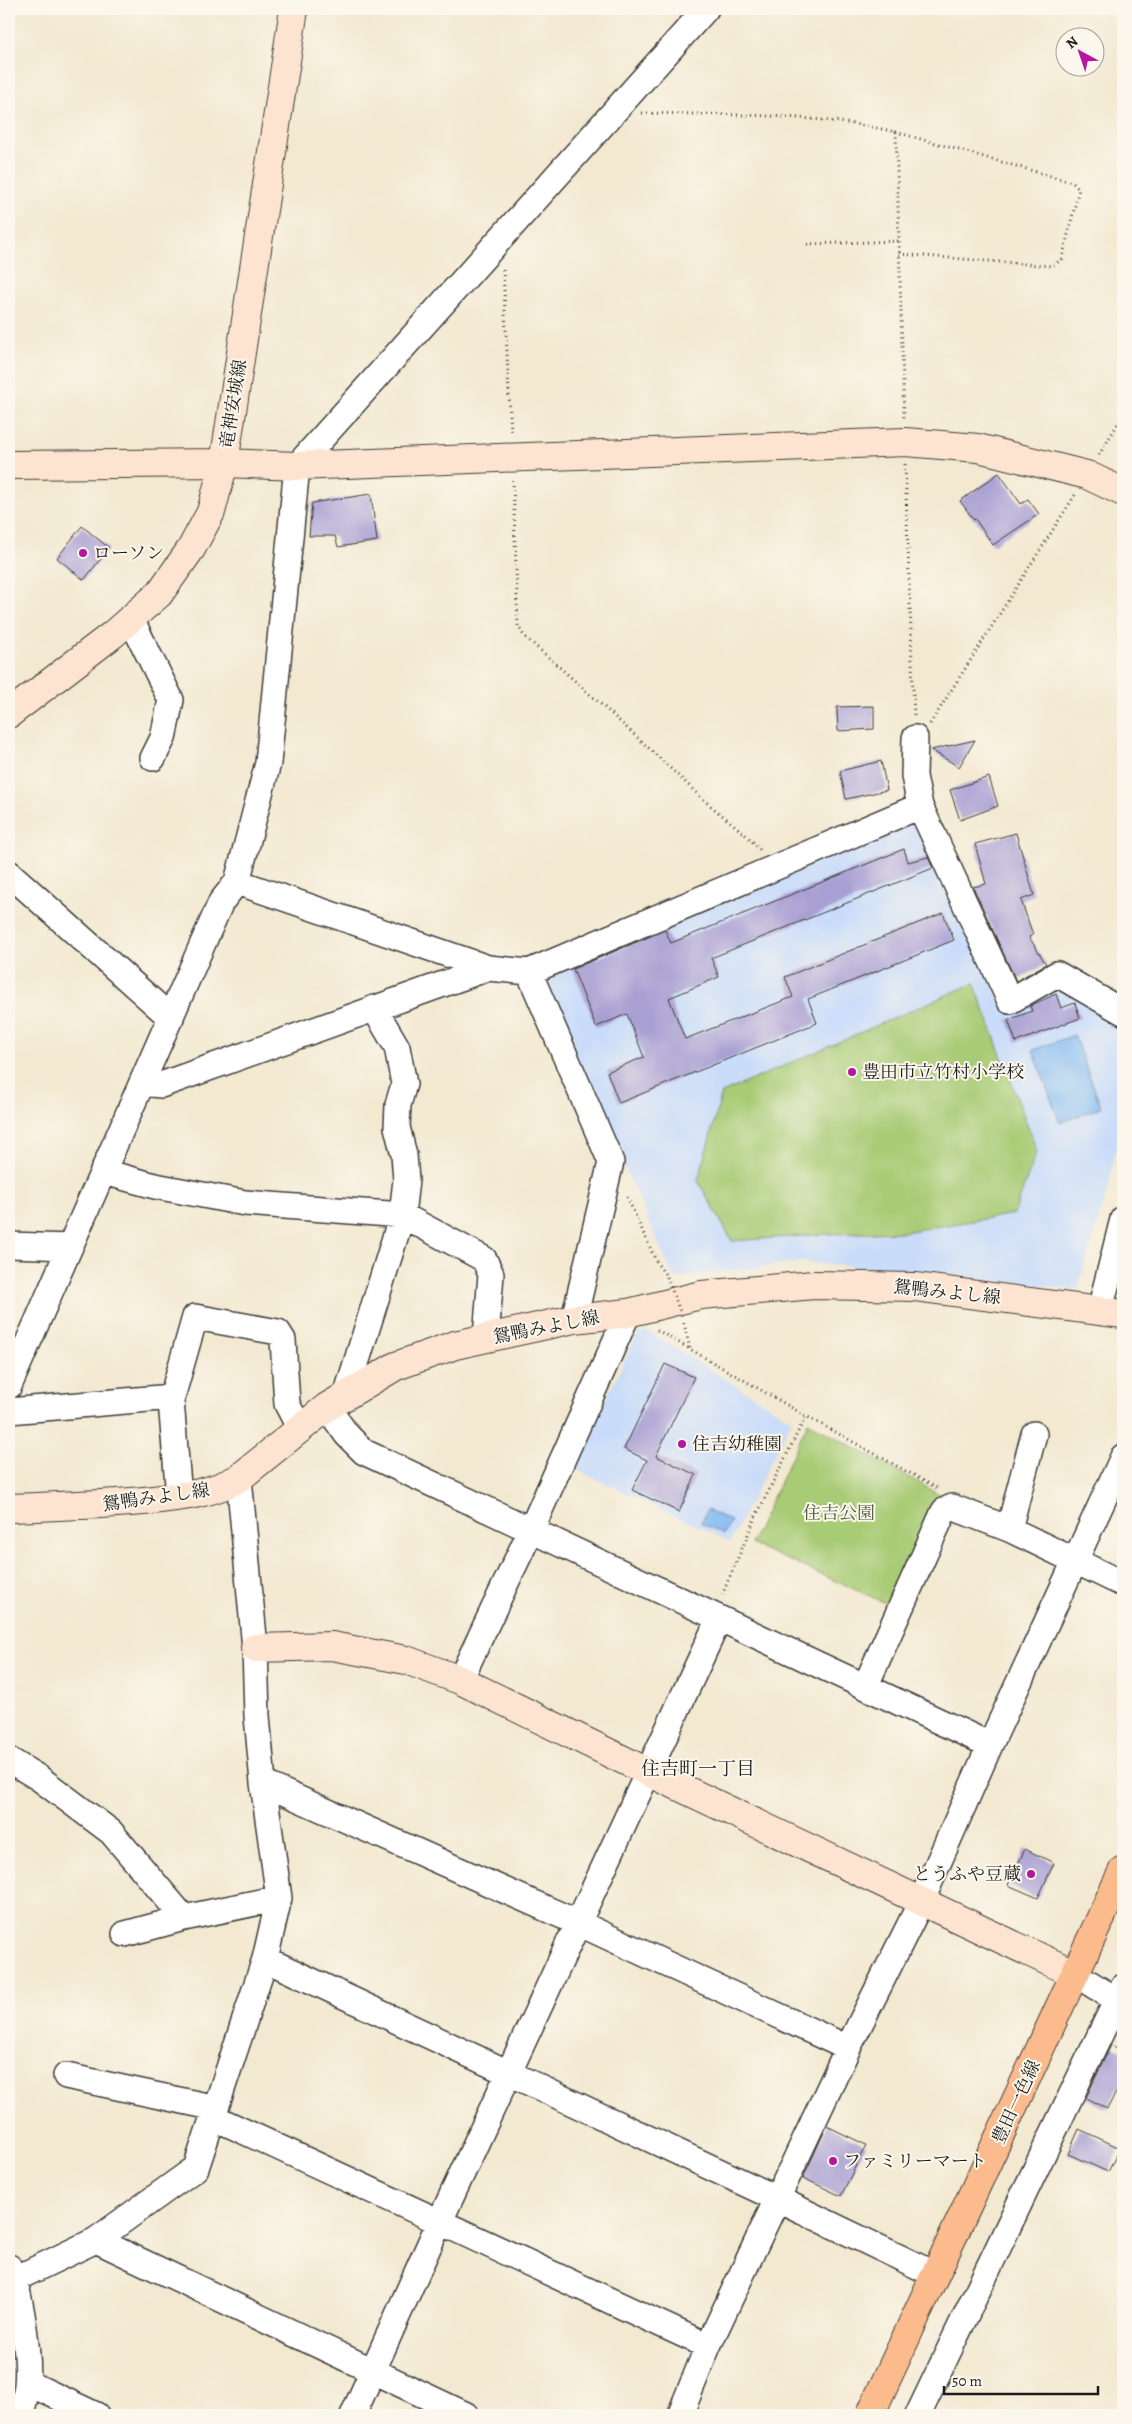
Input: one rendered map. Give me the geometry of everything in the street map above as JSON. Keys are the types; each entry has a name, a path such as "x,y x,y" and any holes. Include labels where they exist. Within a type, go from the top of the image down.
{"main road":[{"name":"豊田一色線","path":"870,2415 1123,1870"}],"street":[{"name":"竜神安城線","path":"9,714 131,619 158,594 191,549 211,512 224,463 294,9"},
{"path":"9,1386 144,1083 222,902 237,882 268,763 297,466 706,9"},
{"path":"9,465 224,463 297,466 905,442 978,448 1087,476 1123,492"},
{"path":"131,619 171,700 163,738 153,758"},
{"path":"915,738 914,776 920,806 1010,1001 1057,974 1123,1012"},
{"path":"237,882 488,968 529,972 920,806"},
{"path":"9,873 171,1018"},
{"path":"144,1083 160,1085 488,968"},
{"path":"529,972 611,1162 574,1318"},
{"path":"374,1008 398,1047 404,1084 398,1105 397,1127 406,1180 402,1215 336,1401 347,1435 364,1452 718,1619 866,1685 990,1745"},
{"path":"104,1172 156,1186 245,1203 402,1215 484,1259 492,1274 486,1338"},
{"path":"1112,1312 1123,1219"},
{"path":"9,1244 70,1247"},
{"name":"鴛鴨みよし線","path":"9,1508 101,1505 195,1496 223,1487 239,1478 336,1401 396,1366 454,1345 574,1318 628,1313 701,1295 814,1284 915,1287 1112,1312"},
{"path":"460,1680 531,1530 628,1313"},
{"path":"179,1497 172,1397 196,1317 278,1332 283,1340 287,1404 300,1429"},
{"path":"9,1411 172,1397"},
{"path":"1009,1529 1034,1434"},
{"path":"680,2415 708,2346 848,2048 922,1900 990,1745 1123,1457"},
{"path":"17,2413 28,2383 24,2327 12,2273 96,2240 196,2168 265,1959 279,1898 263,1783 257,1716 255,1648 239,1478"},
{"path":"866,1685 944,1511 952,1507 1009,1529 1123,1584"},
{"path":"353,2415 375,2371 440,2221 576,1922 648,1772 718,1619"},
{"path":"255,1648 332,1646 406,1660 460,1680 648,1772 922,1900 1121,1997 918,2415"},
{"path":"9,1760 39,1778 112,1832 184,1918"},
{"path":"263,1783 576,1922 848,2048"},
{"path":"124,1934 184,1918 279,1898"},
{"path":"265,1959 508,2074 778,2198 936,2275"},
{"path":"66,2076 214,2112 440,2221 708,2346"},
{"path":"96,2240 466,2415"},
{"path":"28,2383 96,2415"}],"path":[{"path":"614,112 759,115 866,125 1072,182 1079,189 1062,259 1052,266 899,254"},
{"path":"896,132 915,738"},
{"path":"502,237 513,458 518,626 524,636 621,720 727,821 751,839 762,853 769,871"},
{"path":"807,244 899,241"},
{"path":"915,738 926,730 1087,476 1123,415"},
{"path":"626,1196 657,1262 667,1276 683,1319 691,1349"},
{"path":"628,1313 806,1416 938,1489 952,1507"},
{"path":"718,1619 721,1596 756,1516 806,1416"}],"shaded area":[{"name":"豊田市立竹村小学校","path":"916,818 1005,1012 1053,985 1123,1021 1123,1123 1119,1133 1108,1188 1077,1290 958,1276 801,1262 674,1278 539,976"},
{"name":"住吉幼稚園","path":"647,1331 792,1420 730,1542 573,1468 638,1333"}],"green space":[{"path":"974,983 1037,1151 1014,1214 904,1232 830,1234 732,1241 698,1181 722,1093"},
{"name":"住吉公園","path":"808,1422 941,1495 890,1605 751,1544"}],"water":[{"path":"1074,1035 1101,1107 1060,1123 1033,1050"},
{"path":"707,1510 731,1521 724,1534 701,1523"}],"building":[{"path":"999,473 1021,504 1028,499 1039,514 993,545 960,501"},
{"path":"371,494 377,541 338,547 335,536 309,536 312,503"},
{"name":"ローソン","path":"82,526 109,548 84,580 57,558"},
{"path":"874,706 874,729 838,731 837,707"},
{"path":"975,740 959,767 931,750"},
{"path":"881,761 887,790 846,799 840,771"},
{"path":"989,777 998,806 960,820 950,790"},
{"path":"1016,833 1034,895 1021,900 1033,935 1029,937 1046,964 1016,981 973,887 986,884 975,844"},
{"path":"904,849 908,862 928,857 933,868 711,958 719,977 669,998 685,1039 793,997 785,977 943,913 954,940 808,999 817,1023 619,1103 607,1072 644,1057 627,1014 596,1027 573,969 665,930 671,943"},
{"path":"1056,994 1061,1008 1075,1003 1080,1018 1016,1042 1008,1020 1032,1011 1030,1006"},
{"path":"665,1364 694,1377 656,1456 696,1475 679,1512 632,1490 647,1460 624,1449"},
{"name":"とうふや豆蔵","path":"1025,1849 1054,1863 1038,1898 1008,1885"},
{"path":"1111,2045 1123,2051 1123,2080 1107,2109 1086,2098"},
{"name":"ファミリーマート","path":"827,2126 866,2145 841,2196 803,2178"},
{"path":"1079,2129 1120,2148 1108,2172 1068,2154"}],"place":[{"name":"ローソン","path":"83,553"},
{"name":"豊田市立竹村小学校","path":"852,1072"},
{"name":"住吉幼稚園","path":"682,1444"},
{"name":"とうふや豆蔵","path":"1031,1874"},
{"name":"ファミリーマート","path":"833,2161"}],"district":[{"name":"住吉町一丁目","path":"698,1769"}]}
